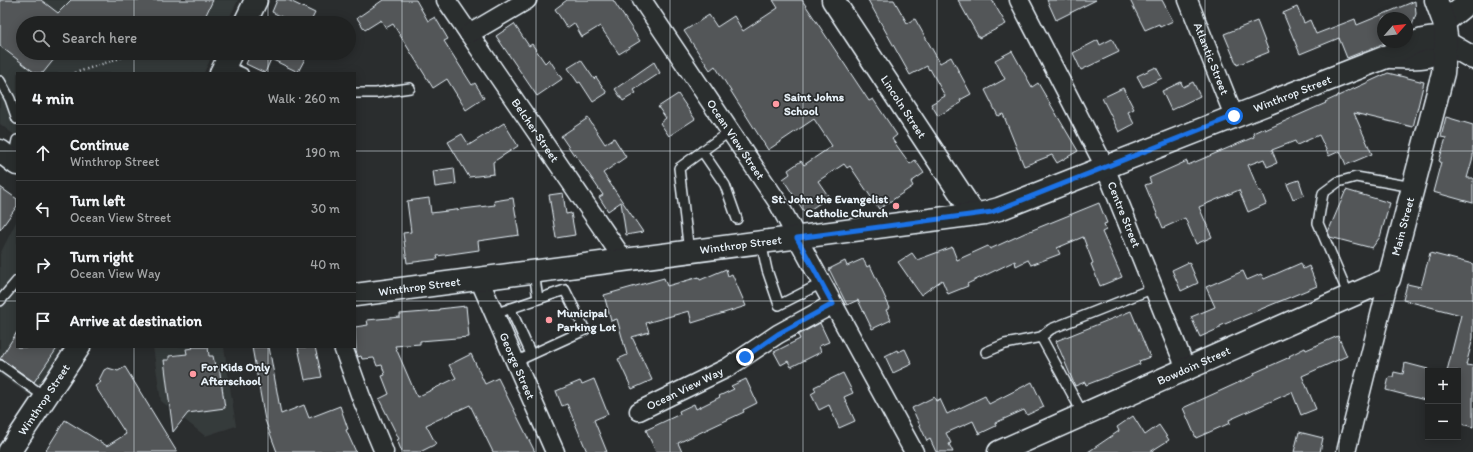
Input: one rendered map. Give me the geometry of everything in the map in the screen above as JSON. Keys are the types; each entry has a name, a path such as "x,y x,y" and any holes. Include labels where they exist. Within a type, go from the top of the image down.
{"main road":[{"path":"248,16 256,0"},
{"name":"Lincoln Street","path":"833,0 974,214"},
{"name":"Main Street","path":"1389,278 1442,78 1445,59 1445,32 1436,0"},
{"path":"1471,0 1445,32 1473,58"},
{"name":"Winthrop Street","path":"356,296 797,238 974,214 999,209 1386,57 1423,39 1434,38 1445,32"},
{"name":"Bowdoin Street","path":"998,452 1389,278"},
{"name":"Winthrop Street","path":"6,449 45,397 78,348"}],"street":[{"name":"Belcher Street","path":"446,0 624,260"},
{"path":"469,34 527,0"},
{"name":"Ocean View Street","path":"642,0 772,194 914,452"},
{"name":"Centre Street","path":"1019,0 1105,167 1186,369"},
{"name":"Atlantic Street","path":"1188,0 1234,116"},
{"name":"Main Street","path":"1346,452 1389,278"},
{"name":"George Street","path":"479,279 502,311 515,362 555,452"},
{"name":"Ocean View Way","path":"639,411 727,368 778,334 833,304"},
{"path":"343,348 358,391 384,452"}],"lane":[{"path":"0,81 10,99 16,116"},
{"path":"356,93 376,93 410,88"},
{"path":"689,252 679,168 730,131"},
{"path":"702,151 725,185 737,219"},
{"path":"1349,296 1318,223 1323,193 1338,182 1356,177 1413,187"},
{"path":"761,242 767,270 779,306 822,283"},
{"path":"534,272 538,299"},
{"path":"0,301 16,281"},
{"path":"986,352 1005,344 1041,337 1051,329 1154,288"},
{"path":"515,362 585,330 565,290 502,311 531,354"},
{"path":"1041,337 1083,414"},
{"path":"0,365 45,397"}],"path":[{"path":"78,72 114,60"}],"shaded area":[{"path":"0,0 238,0 230,16 16,16 16,60 210,60 204,72 16,72 16,136 0,124"},
{"path":"16,222 16,348 61,348 33,398 0,375 0,254"},
{"name":"For Kids Only Afterschool","path":"153,348 224,348 236,426 205,436 161,401"}],"building":[{"path":"0,0 41,0 58,13 71,0 213,0 205,16 16,16 16,58 0,46"},
{"path":"277,0 288,0 315,13 314,16 280,16 272,12"},
{"path":"383,0 416,0 428,21 435,17 448,39 444,41 472,85 475,83 484,98 466,110 447,79 433,88 393,24 386,28 381,20 365,30 357,18"},
{"path":"567,0 613,0 640,41 619,54 600,26 582,37 574,23 567,28 555,9"},
{"path":"773,0 802,0 869,101 873,99 897,135 892,139 910,164 915,160 924,173 911,182 913,186 879,209 850,166 847,168 844,164 818,181 829,197 805,213 783,179 790,174 788,170 801,161 804,165 832,146 814,119 768,150 715,66 710,70 684,31 709,15 717,27 734,16 743,31 778,8"},
{"path":"868,0 894,0 907,23 915,19 940,63 951,57 971,94 960,100 961,103 938,116 931,104 945,96 930,69 929,70 927,66 910,75"},
{"path":"958,0 992,0 1006,24 979,38"},
{"path":"1047,0 1096,0 1056,20"},
{"path":"1130,0 1162,0 1173,21 1160,27 1159,24 1145,30"},
{"path":"1415,1 1416,14 1413,22 1413,12 1388,12"},
{"path":"1297,7 1304,23 1310,20 1316,34 1355,19 1357,25 1377,17 1377,46 1347,58 1339,38 1300,54 1283,13"},
{"path":"1257,21 1269,52 1237,65 1224,34"},
{"path":"514,24 529,46 532,44 545,63 549,59 562,79 537,96 496,36"},
{"path":"1112,39 1119,52 1081,70 1073,53 1098,40 1100,45"},
{"path":"1012,51 1032,87 1038,83 1078,151 1057,163 1052,155 1024,166 1003,114 998,116 985,90 1005,79 995,60"},
{"path":"18,60 53,60 44,72 34,72"},
{"path":"248,60 271,60 265,72 246,64"},
{"path":"273,60 304,60 298,72"},
{"path":"581,60 594,79 596,77 607,93 593,102 580,82 578,83 568,68"},
{"path":"654,62 660,73 634,90 636,93 623,101 615,89"},
{"path":"1156,67 1162,78 1143,87 1137,76"},
{"path":"1388,73 1424,82 1413,127 1354,113 1372,154 1346,165 1340,151 1329,156 1319,135 1297,145 1295,141 1272,150 1277,163 1267,167 1264,159 1248,165 1266,204 1248,212 1239,190 1199,207 1212,237 1196,244 1185,218 1163,228 1145,185 1151,183 1149,178 1187,161 1188,165 1254,137 1253,133 1264,128 1265,130 1326,103 1325,102"},
{"path":"1181,82 1183,87 1193,82 1200,96 1171,110 1162,91"},
{"path":"1123,88 1134,109 1128,112 1134,124 1119,132 1102,98"},
{"path":"678,94 695,119 669,136 660,123 666,118 658,107"},
{"path":"1446,117 1473,125 1473,157 1467,178 1473,178 1473,203 1433,192 1441,162 1439,161 1446,138 1441,137"},
{"path":"588,118 605,144 614,138 626,157 603,173 643,232 626,235 621,202 608,211 599,197 603,195 561,136"},
{"path":"504,123 518,146 493,162 494,174 469,177 448,142 462,134 469,145"},
{"path":"454,168 456,184 435,187 433,171"},
{"path":"1299,180 1304,195 1293,199 1287,184"},
{"path":"0,187 16,198 16,207 0,230"},
{"path":"1346,190 1390,203 1380,237 1372,248 1330,237 1328,232"},
{"path":"563,193 566,214 571,213 575,235 556,238 549,195"},
{"path":"429,198 431,213 495,205 494,201 513,198 519,235 478,241 479,250 437,256 438,259 407,263 403,233 411,232 407,201"},
{"path":"1099,203 1107,223 1104,224 1106,230 1102,232 1122,277 1100,286 1091,264 1093,263 1083,237 1057,248 1060,254 1031,265 1028,260 1016,266 1015,261 967,284 968,286 948,294 942,280 921,295 898,262 912,253 917,260 952,247 957,260 988,246 990,249"},
{"path":"1430,253 1473,264 1473,338 1466,365 1473,366 1473,427 1461,424 1461,368 1448,368 1461,315 1403,300 1407,284 1421,287"},
{"path":"863,259 867,267 870,265 890,308 886,310 891,320 872,329 858,300 847,305 829,269 845,261 847,266"},
{"path":"1189,262 1198,283 1181,291 1172,270"},
{"path":"1301,263 1303,269 1309,266 1317,286 1220,326 1220,328 1200,337 1191,317 1215,307 1206,287 1243,271 1247,280 1261,274 1264,279"},
{"path":"726,269 728,276 732,274 746,306 692,323 689,311 646,323 649,332 632,337 652,380 632,389 618,359 627,355 617,319 611,321 604,295 664,278 667,286 699,277 700,280"},
{"path":"466,306 469,337 420,341 420,344 395,346 417,397 456,378 449,365 471,354 485,384 498,378 535,452 493,452 470,405 426,425 436,444 420,452 402,452 397,440 399,439 379,399 389,394 382,376 385,375 382,365 377,366 374,358 362,359 361,356 358,357 356,351 356,327 368,325 367,320 400,317 400,314 439,311 439,309"},
{"path":"1131,311 1150,357 1139,361 1140,364 1086,385 1085,382 1075,386 1056,341"},
{"path":"820,323 829,342 819,346 821,352 791,367 788,361 781,365 774,352 800,339 798,335"},
{"path":"16,334 16,348 57,348 34,382 0,359"},
{"path":"1338,336 1347,356 1302,376 1316,409 1301,415 1292,392 1229,420 1230,423 1196,438 1183,408 1255,375 1254,373 1290,357 1289,356 1305,348 1306,350"},
{"path":"208,348 209,356 213,356 215,366 219,366 225,408 188,413 173,432 164,360 169,360 169,356 187,354 186,349"},
{"path":"252,348 269,348 281,414 304,405 309,418 340,406 348,429 346,430 356,452 277,452 265,420"},
{"path":"298,348 315,348 322,377 305,380"},
{"path":"905,349 912,364 893,373 885,356 897,350 898,352"},
{"path":"1405,363 1425,368 1425,400 1386,390 1389,377 1393,377 1394,372 1403,374"},
{"path":"125,367 177,452 45,452 65,420 107,446 126,434 95,386 101,382 99,380 104,370 108,368 118,371"},
{"path":"843,373 853,393 844,397 855,421 839,428 829,405 819,410 811,394 816,391 814,387"},
{"path":"594,379 608,414 594,420 607,452 587,452 567,404 562,406 556,391 580,381 582,384"},
{"path":"746,379 757,403 743,410 744,412 678,443 682,452 656,452 646,430 680,414 679,411 694,404 696,409 720,397 719,396 734,389 731,386"},
{"path":"1032,382 1044,407 1027,415 1024,410 995,423 996,426 979,434 973,421 946,433 951,443 949,444 953,452 936,452 930,439 927,441 912,408 934,397 936,401 940,399 947,414 985,396 989,404"},
{"path":"1133,416 1145,435 1159,425 1169,440 1150,452 1088,452 1119,431 1117,427"},
{"path":"1299,432 1323,438 1320,452 1294,452"}],"place":[{"name":"Saint Johns School","path":"776,104"},
{"name":"St. John the Evangelist Catholic Church","path":"896,206"},
{"name":"Municipal Parking Lot","path":"549,320"},
{"name":"For Kids Only Afterschool","path":"193,374"}],"route":[{"path":"745,357 760,345 778,334 833,304 797,238 992,212 1234,116"}]}
